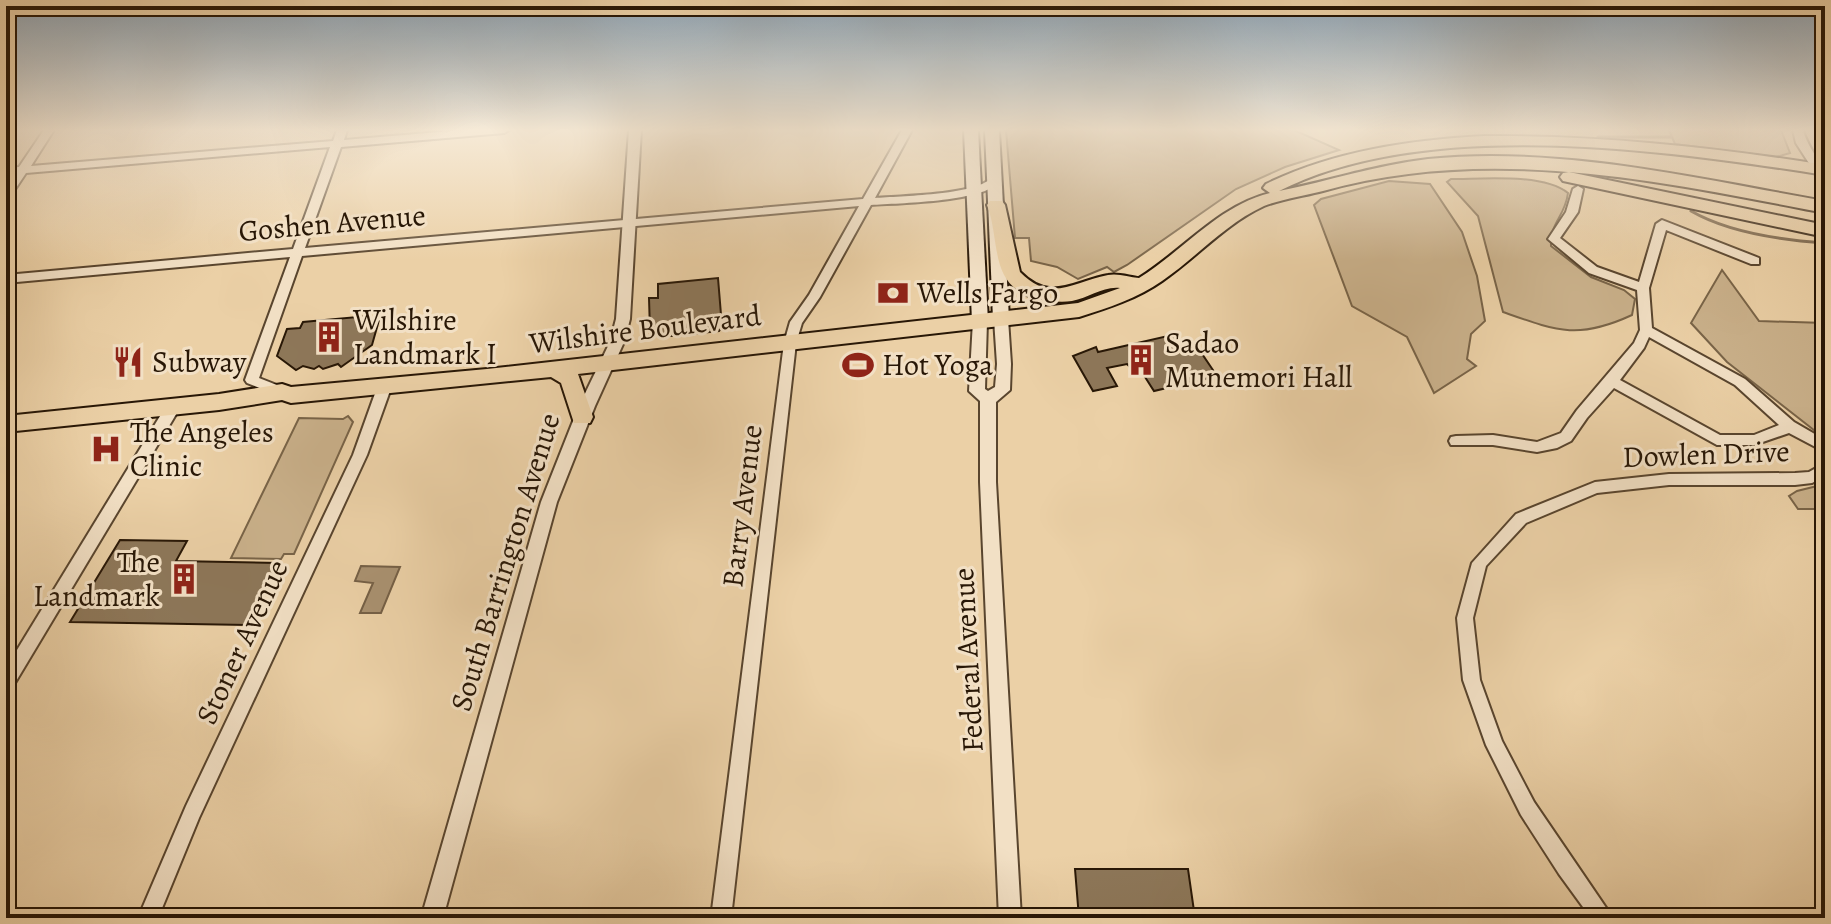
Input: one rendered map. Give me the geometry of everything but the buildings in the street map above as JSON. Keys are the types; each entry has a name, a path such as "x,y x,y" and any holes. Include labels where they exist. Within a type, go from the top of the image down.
{"main road":[{"path":"974,173 980,321"},
{"path":"994,173 1001,319"},
{"name":"Wilshire Boulevard","path":"1261,201 1275,186 1302,173"},
{"name":"Wilshire Boulevard","path":"6,424 282,392 291,395 384,388 555,370 1079,310 1141,285 1225,221 1261,201 1362,173"},
{"path":"1545,173 1825,231"},
{"name":"Wilshire Boulevard","path":"1681,173 1822,185"},
{"name":"Wilshire Boulevard","path":"1726,173 1822,185"},
{"path":"996,205 1004,222 1007,265 1029,289 1056,296 1077,293 1111,281 1141,285"},
{"path":"555,370 570,379 582,417"}],"street":[{"path":"6,195 20,173"},
{"path":"282,392 252,380 326,173"},
{"name":"South Barrington Avenue","path":"432,918 549,502 582,417 608,364 623,319 632,173"},
{"name":"Barry Avenue","path":"721,918 790,343 796,322 814,297 883,173"},
{"name":"Goshen Avenue","path":"6,279 975,192 987,188 994,181"},
{"path":"1578,189 1572,212 1554,239 1593,270 1643,288"},
{"path":"1456,441 1493,440 1537,447 1566,437 1640,345 1646,330 1643,288 1662,224 1755,261"},
{"name":"Federal Avenue","path":"988,399 1002,390 1001,319"},
{"name":"Federal Avenue","path":"980,321 977,391 988,399"},
{"path":"1646,330 1740,382 1789,426 1825,447"},
{"path":"1612,381 1717,440 1735,443 1764,439 1789,426"},
{"name":"Stoner Avenue","path":"148,918 192,812 360,455 384,388"},
{"name":"Federal Avenue","path":"988,399 988,482 1010,918"},
{"path":"6,683 173,407"},
{"name":"Dowlen Drive","path":"1603,918 1565,871 1523,807 1483,720 1466,659 1463,632 1465,603 1473,576 1487,552 1518,524 1559,500 1593,489 1653,480 1795,479 1812,477 1825,469"}],"shaded area":[{"path":"1010,173 1271,173 1236,189 1114,272 1107,267 1078,279 1057,267 1031,261 1029,238 1015,238"},
{"path":"1451,179 1528,180 1544,182 1568,193 1553,231 1551,246 1591,277 1624,290 1635,299 1632,315 1597,328 1568,330 1503,312 1478,216 1447,182"},
{"path":"1389,181 1430,184 1462,232 1477,276 1485,321 1471,334 1467,359 1476,366 1434,393 1407,337 1352,306 1314,205 1321,199"},
{"path":"1722,270 1759,321 1825,323 1825,430 1819,434 1727,362 1691,323"},
{"path":"348,416 353,422 294,554 284,554 281,559 231,558 299,418 343,419"},
{"path":"1825,484 1825,509 1798,509 1789,496 1797,491"},
{"path":"361,566 400,567 381,613 360,613 373,583 355,581"}],"waterway":[{"path":"1691,211 1722,225 1756,234 1825,243"}],"place":[{"name":"Wells Fargo","path":"893,293"},
{"name":"Wilshire Landmark I","path":"329,337"},
{"name":"Sadao Munemori Hall","path":"1141,360"},
{"name":"Subway","path":"128,362"},
{"name":"Hot Yoga","path":"858,365"},
{"name":"The Angeles Clinic","path":"106,449"},
{"name":"The Landmark","path":"184,579"}]}
